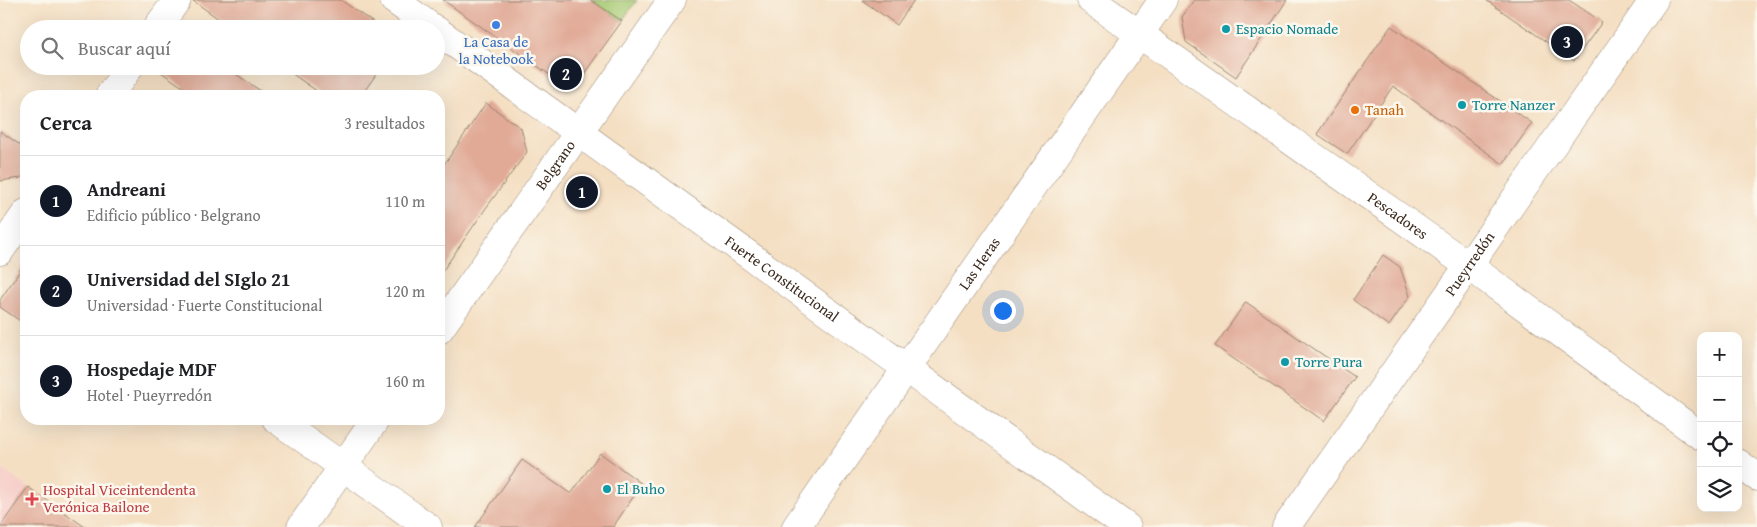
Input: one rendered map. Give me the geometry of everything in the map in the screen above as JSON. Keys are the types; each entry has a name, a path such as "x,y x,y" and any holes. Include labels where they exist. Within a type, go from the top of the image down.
{"street":[{"path":"163,20 177,0"},
{"name":"Fuerte Constitucional","path":"394,0 421,20"},
{"name":"Belgrano","path":"445,322 672,0"},
{"name":"Pescadores","path":"1091,0 1469,266 1697,433"},
{"name":"Las Heras","path":"796,527 1163,0"},
{"name":"Pueyrredón","path":"1286,527 1654,0"},
{"name":"Fuerte Constitucional","path":"445,37 1127,527"},
{"path":"113,90 124,75"},
{"path":"284,425 428,527"},
{"path":"301,527 372,425"},
{"path":"1742,466 1757,477"}],"shaded area":[{"name":"Hospital Viceintendenta Verónica Bailone","path":"0,468 63,512 86,527 0,527"}],"green space":[{"path":"591,0 637,0 622,21"}],"building":[{"path":"192,0 341,0 369,20 220,20"},
{"path":"443,0 591,0 622,21 578,82 560,82"},
{"path":"862,0 914,0 897,25"},
{"name":"Espacio Nomade","path":"1194,0 1287,0 1236,77 1186,42 1182,17"},
{"path":"1486,0 1569,0 1602,22 1574,61"},
{"path":"1391,26 1532,123 1503,164 1393,86 1347,154 1317,134"},
{"path":"165,75 237,75 259,90 187,90"},
{"path":"294,75 376,75 365,90 315,90"},
{"path":"486,103 521,128 527,152 445,267 445,163"},
{"path":"0,131 20,145 20,178 0,181"},
{"path":"1383,255 1400,267 1410,296 1389,326 1353,300"},
{"path":"20,271 20,321 0,307 0,300"},
{"name":"Torre Pura","path":"1246,302 1355,377 1324,421 1215,346"},
{"path":"600,453 642,484 613,527 475,527 522,460 571,494"},
{"name":"Hospital Viceintendenta Verónica Bailone","path":"28,487 85,527 0,527"}],"place":[{"name":"La Casa de la Notebook","path":"496,25"},
{"name":"Espacio Nomade","path":"1226,29"},
{"name":"Hospedaje MDF","path":"1567,42"},
{"name":"Universidad del SIglo 21","path":"566,74"},
{"name":"Torre Nanzer","path":"1462,105"},
{"name":"Tanah","path":"1355,110"},
{"name":"Andreani","path":"582,192"},
{"name":"Torre Pura","path":"1285,362"},
{"name":"El Buho","path":"607,489"},
{"name":"Hospital Viceintendenta Verónica Bailone","path":"32,499"}]}
